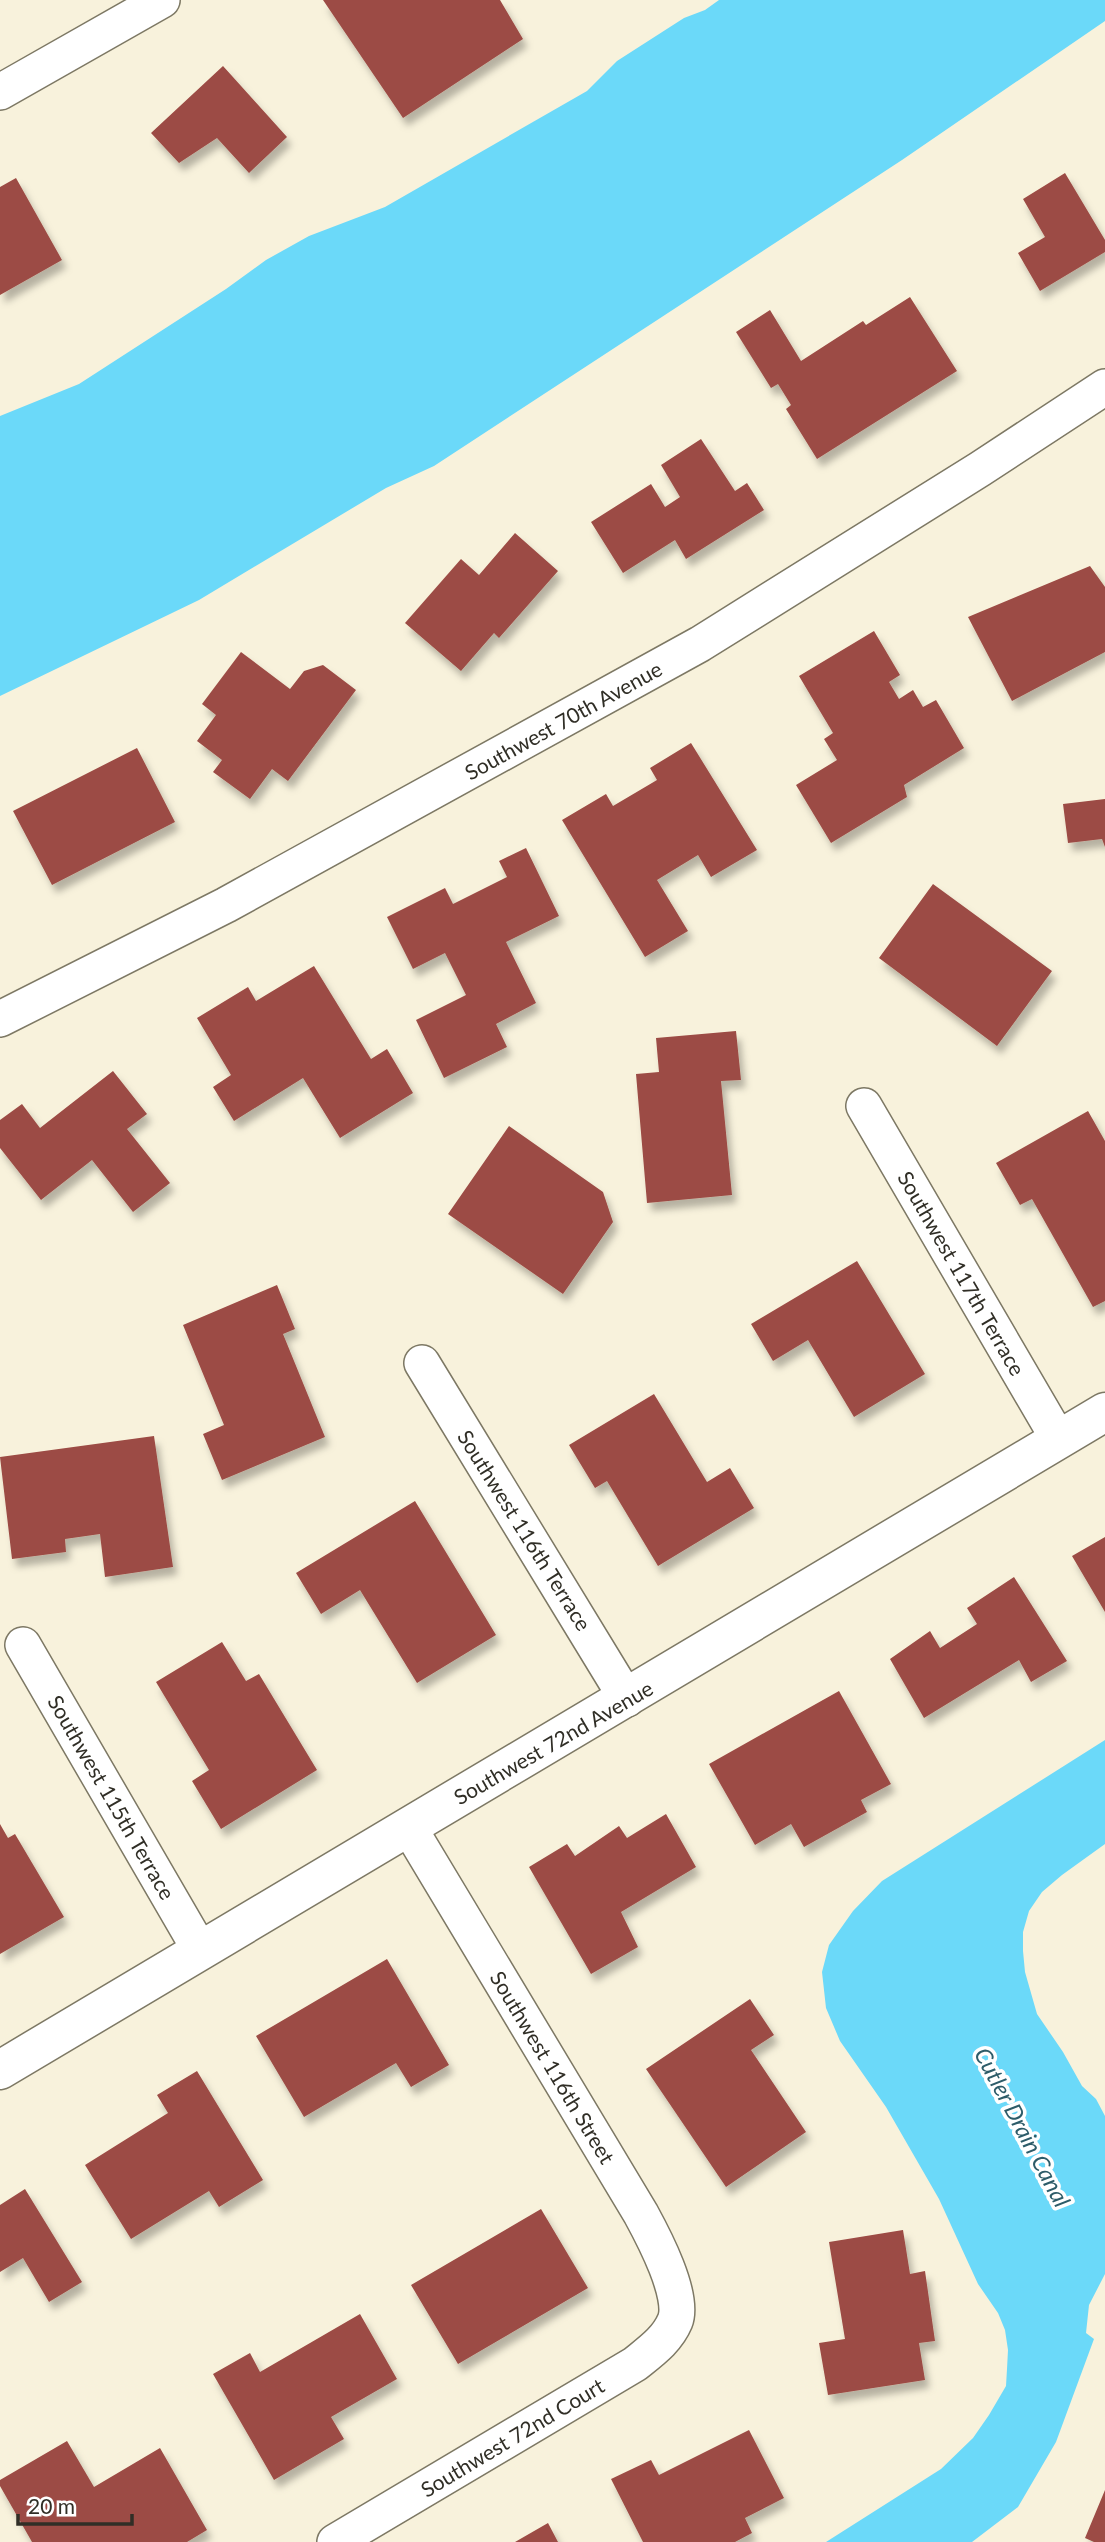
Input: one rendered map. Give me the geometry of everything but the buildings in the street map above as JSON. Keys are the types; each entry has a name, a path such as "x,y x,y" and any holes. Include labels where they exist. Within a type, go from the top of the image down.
{"street":[{"path":"0,92 162,0"},
{"name":"Southwest 70th Avenue","path":"0,1019 262,886 700,644 980,469 1105,387"},
{"name":"Southwest 117th Terrace","path":"864,1106 1059,1440"},
{"name":"Southwest 116th Terrace","path":"422,1363 627,1699"},
{"name":"Southwest 72nd Avenue","path":"0,2070 1105,1412"},
{"name":"Southwest 115th Terrace","path":"23,1645 200,1950"},
{"name":"Southwest 116th Street","path":"408,1826 662,2253 674,2292 676,2318"},
{"name":"Southwest 72nd Court","path":"335,2542 635,2364 662,2342 676,2318"}],"water":[{"path":"719,0 1105,0 1105,21 902,160 434,466 386,488 199,600 0,696 0,416 79,384 266,260 309,236 385,207 587,91 617,61 684,18 705,10"},
{"name":"Cutler Drain Canal","path":"1105,1740 1105,1844 1042,1892 1029,1911 1023,1932 1025,1972 1037,2014 1082,2086 1096,2099 1105,2116 1105,2274 1089,2305 1086,2333 1094,2339 1056,2442 1018,2507 972,2542 826,2542 941,2469 973,2438 1006,2386 1008,2350 1005,2330 998,2313 978,2284 939,2199 886,2107 840,2041 826,2008 822,1972 829,1945 853,1911 882,1881"}]}
